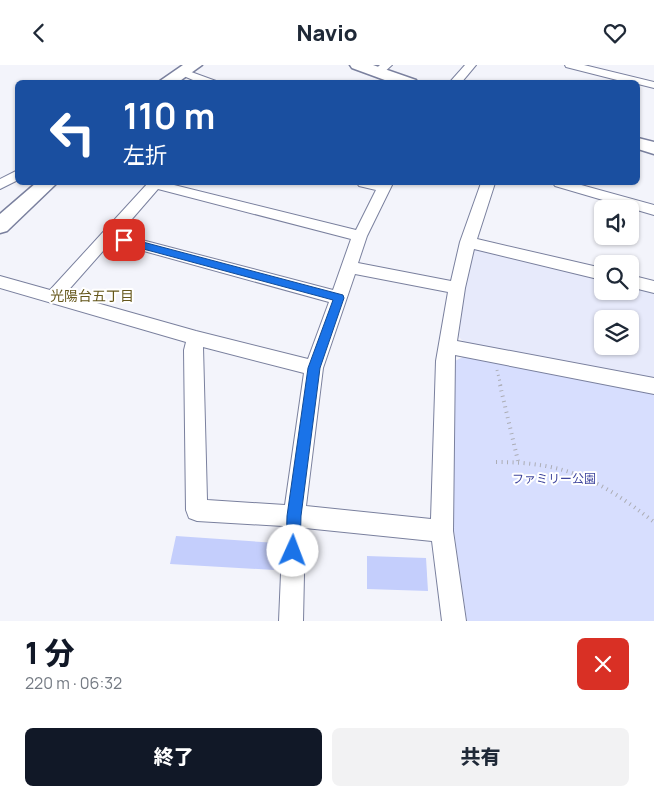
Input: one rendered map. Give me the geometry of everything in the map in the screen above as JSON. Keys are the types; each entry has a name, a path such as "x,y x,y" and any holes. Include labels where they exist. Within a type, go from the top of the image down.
{"street":[{"path":"358,65 383,69 404,80"},
{"path":"457,80 471,65"},
{"path":"570,65 633,80"},
{"path":"170,80 189,68 207,80"},
{"path":"640,82 654,85"},
{"path":"640,144 654,148"},
{"path":"0,185 15,176"},
{"path":"0,226 45,185"},
{"path":"52,298 153,185"},
{"path":"163,185 360,236"},
{"path":"291,621 294,516 314,368 360,236 385,185"},
{"path":"454,621 442,531 445,361 457,288 468,242 487,185"},
{"path":"567,185 654,209"},
{"path":"107,235 339,298"},
{"path":"468,242 594,273"},
{"path":"350,267 457,288"},
{"path":"0,282 52,298 314,368"},
{"path":"639,283 654,287"},
{"path":"196,337 193,350 197,510 294,516 442,531"},
{"path":"448,346 654,386"}],"path":[{"path":"495,362 518,461"},
{"path":"496,462 518,461 556,466 580,473 623,497 654,522"}],"shaded area":[{"path":"479,248 594,277 594,300 639,300 639,288 654,292 654,379 464,342 459,337 471,251"}],"green space":[{"name":"ファミリー公園","path":"465,356 654,392 654,621 467,621 454,531 453,362"}],"building":[{"path":"176,536 277,543 274,570 170,564"},
{"path":"367,556 426,558 428,591 367,589"}],"district":[{"name":"光陽台五丁目","path":"92,296"}],"route":[{"path":"124,240 339,298 314,368 294,516 293,551"}]}
